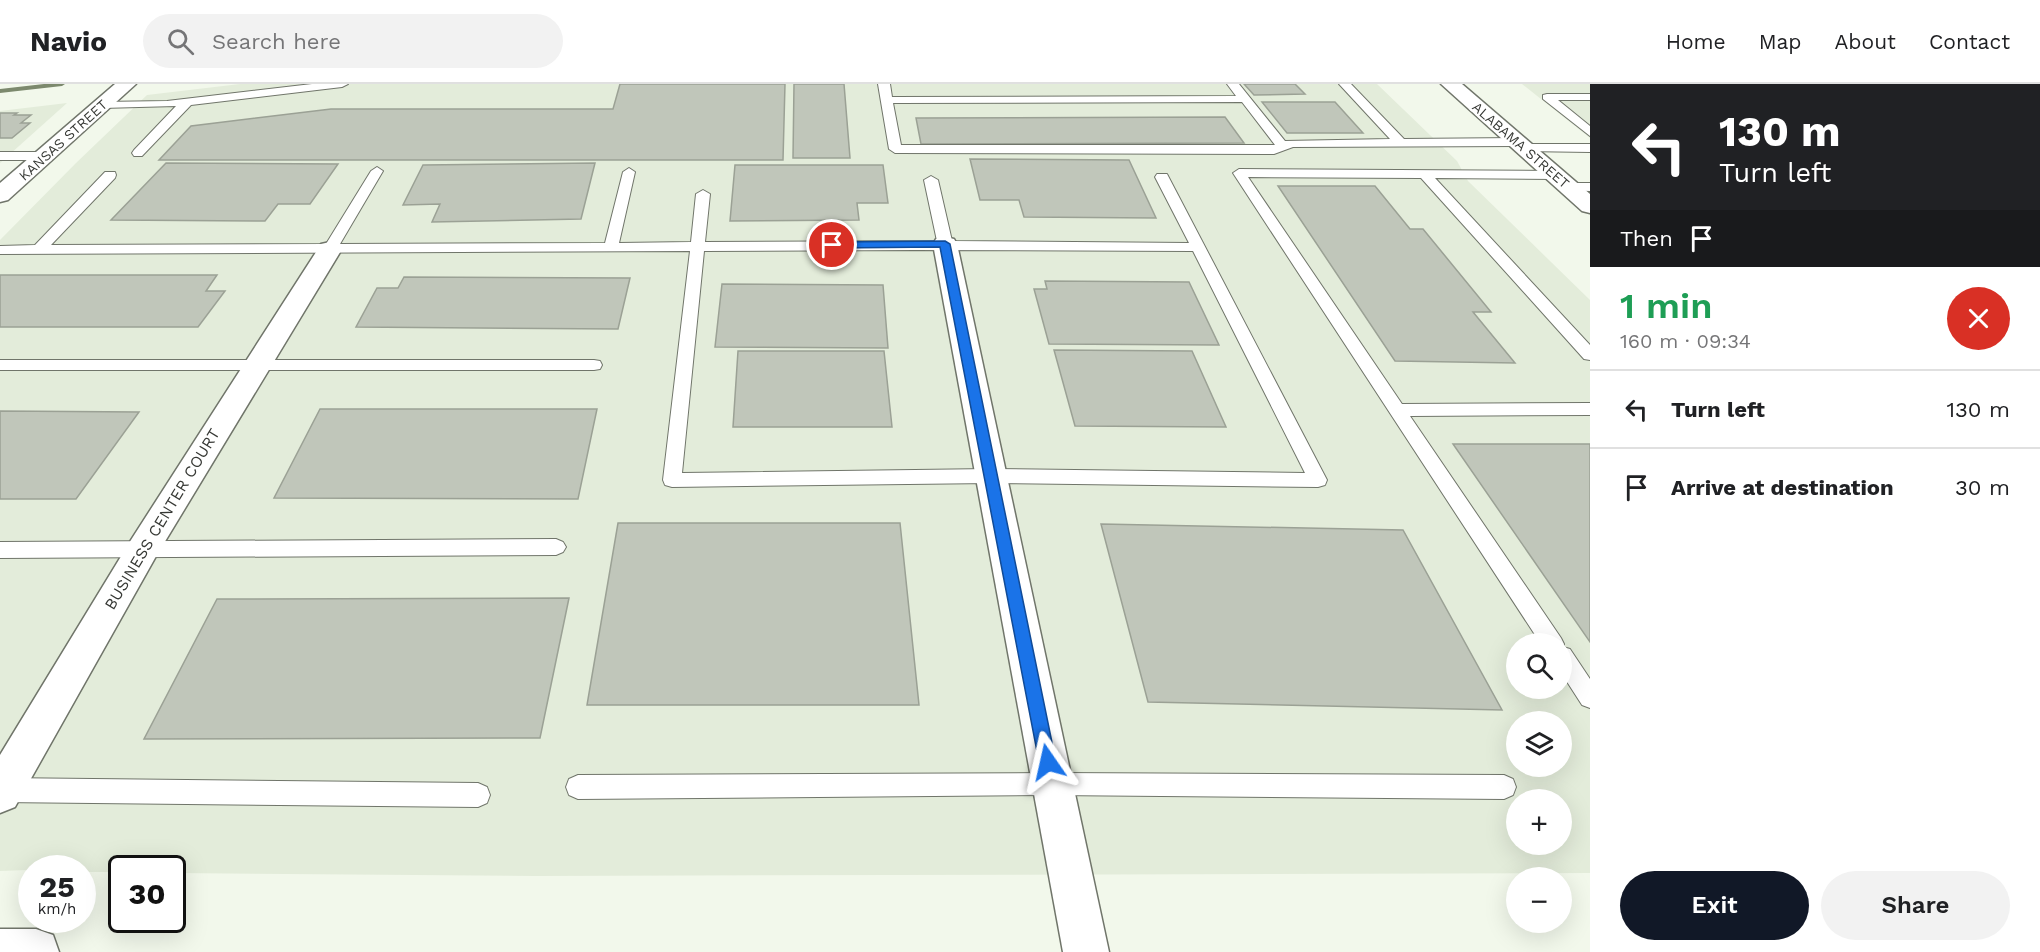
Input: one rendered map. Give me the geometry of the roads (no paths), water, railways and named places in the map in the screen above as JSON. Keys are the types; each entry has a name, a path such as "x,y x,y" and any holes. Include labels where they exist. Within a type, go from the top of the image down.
{"street":[{"name":"ALABAMA STREET","path":"1451,84 1590,206"},
{"name":"KANSAS STREET","path":"0,195 123,87"},
{"path":"945,244 1086,952"},
{"name":"BUSINESS CENTER COURT","path":"0,791 143,549 330,249"},
{"path":"0,952 36,952"}],"lane":[{"path":"102,105 187,102 342,84"},
{"path":"884,84 895,149 1274,150 1291,143 1400,142 1590,148"},
{"path":"1233,84 1282,146"},
{"path":"1345,84 1400,142"},
{"path":"1590,97 1547,98 1590,132"},
{"path":"887,100 1245,99"},
{"path":"138,153 187,102"},
{"path":"0,156 44,156"},
{"path":"330,249 377,171"},
{"path":"611,247 629,172"},
{"path":"1546,633 1239,173 1424,174 1562,181 1590,187"},
{"path":"1424,174 1590,355"},
{"path":"38,250 111,175"},
{"path":"703,194 672,480 991,476 1318,480 1162,177"},
{"path":"931,180 945,244"},
{"path":"0,250 945,244 1198,247"},
{"path":"0,365 594,364"},
{"path":"1397,410 1590,409"},
{"path":"0,550 556,547"},
{"path":"1572,671 1590,698"},
{"path":"578,787 1052,784 1504,787"},
{"path":"0,791 478,795"}],"waterway":[{"path":"0,91 62,84"}]}
